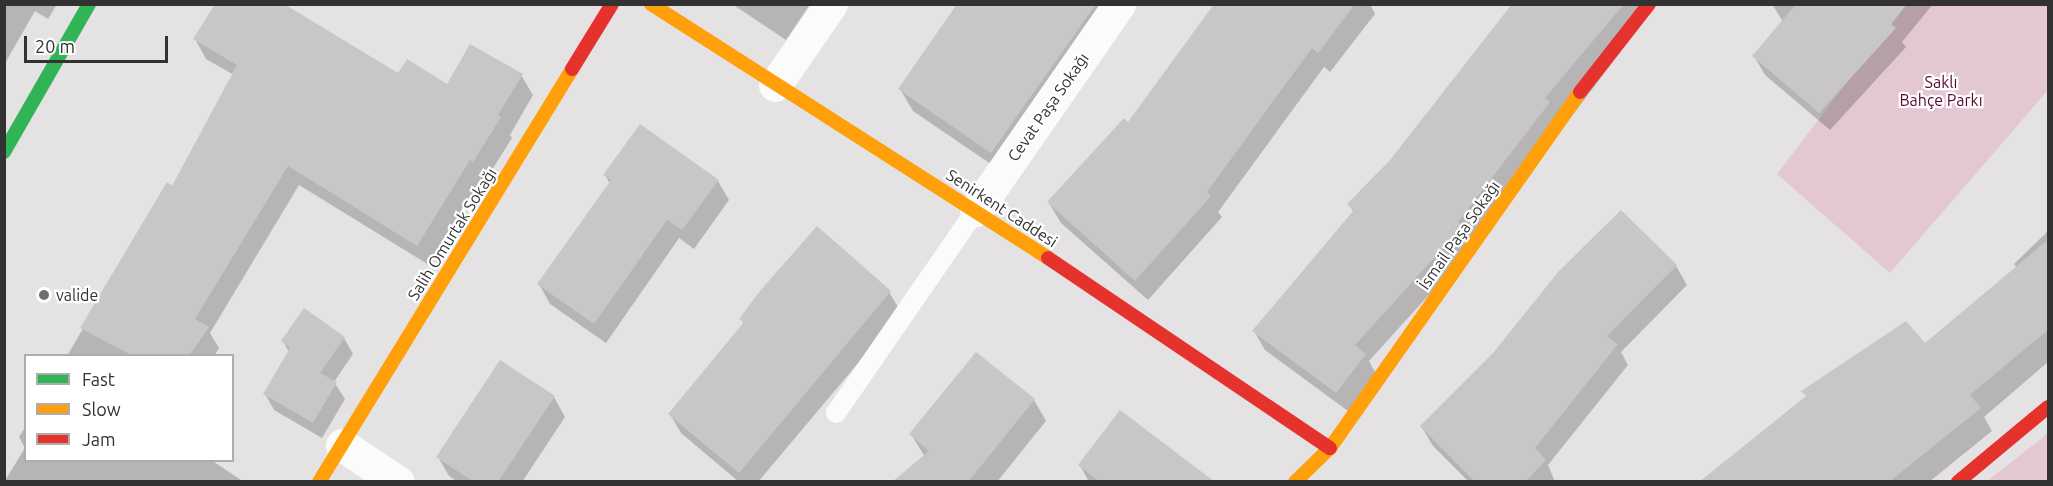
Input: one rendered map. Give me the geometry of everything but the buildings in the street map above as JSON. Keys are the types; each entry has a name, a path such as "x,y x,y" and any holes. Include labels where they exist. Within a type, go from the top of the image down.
{"street":[{"path":"4,152 89,4"},
{"name":"Salih Omurtak Sokağı","path":"319,482 612,4"},
{"name":"Senirkent Caddesi","path":"651,4 775,85 976,210 1330,448"},
{"path":"775,85 831,4"},
{"name":"Cevat Paşa Sokağı","path":"976,210 1119,4"},
{"name":"İsmail Paşa Sokağı","path":"1294,482 1330,448 1601,61 1649,4"},
{"path":"1958,482 2049,407"},
{"path":"342,445 398,482"}],"lane":[{"path":"836,413 976,210"}],"green space":[{"name":"Saklı Bahçe Parkı","path":"1906,5 2048,5 2048,90 1890,273 1777,174"},
{"path":"2048,432 2048,481 1987,481 2041,439"}],"traffic: fast":[{"path":"4,152 89,4"}],"traffic: slow":[{"path":"651,4 1048,258"},
{"path":"319,482 572,69"},
{"path":"1295,482 1330,448 1580,92"}],"traffic: jam":[{"path":"572,69 612,4"},
{"path":"1580,92 1649,4"},
{"path":"1048,258 1330,448"},
{"path":"1958,482 2048,407"}],"place":[{"name":"valide","path":"44,295"}]}
